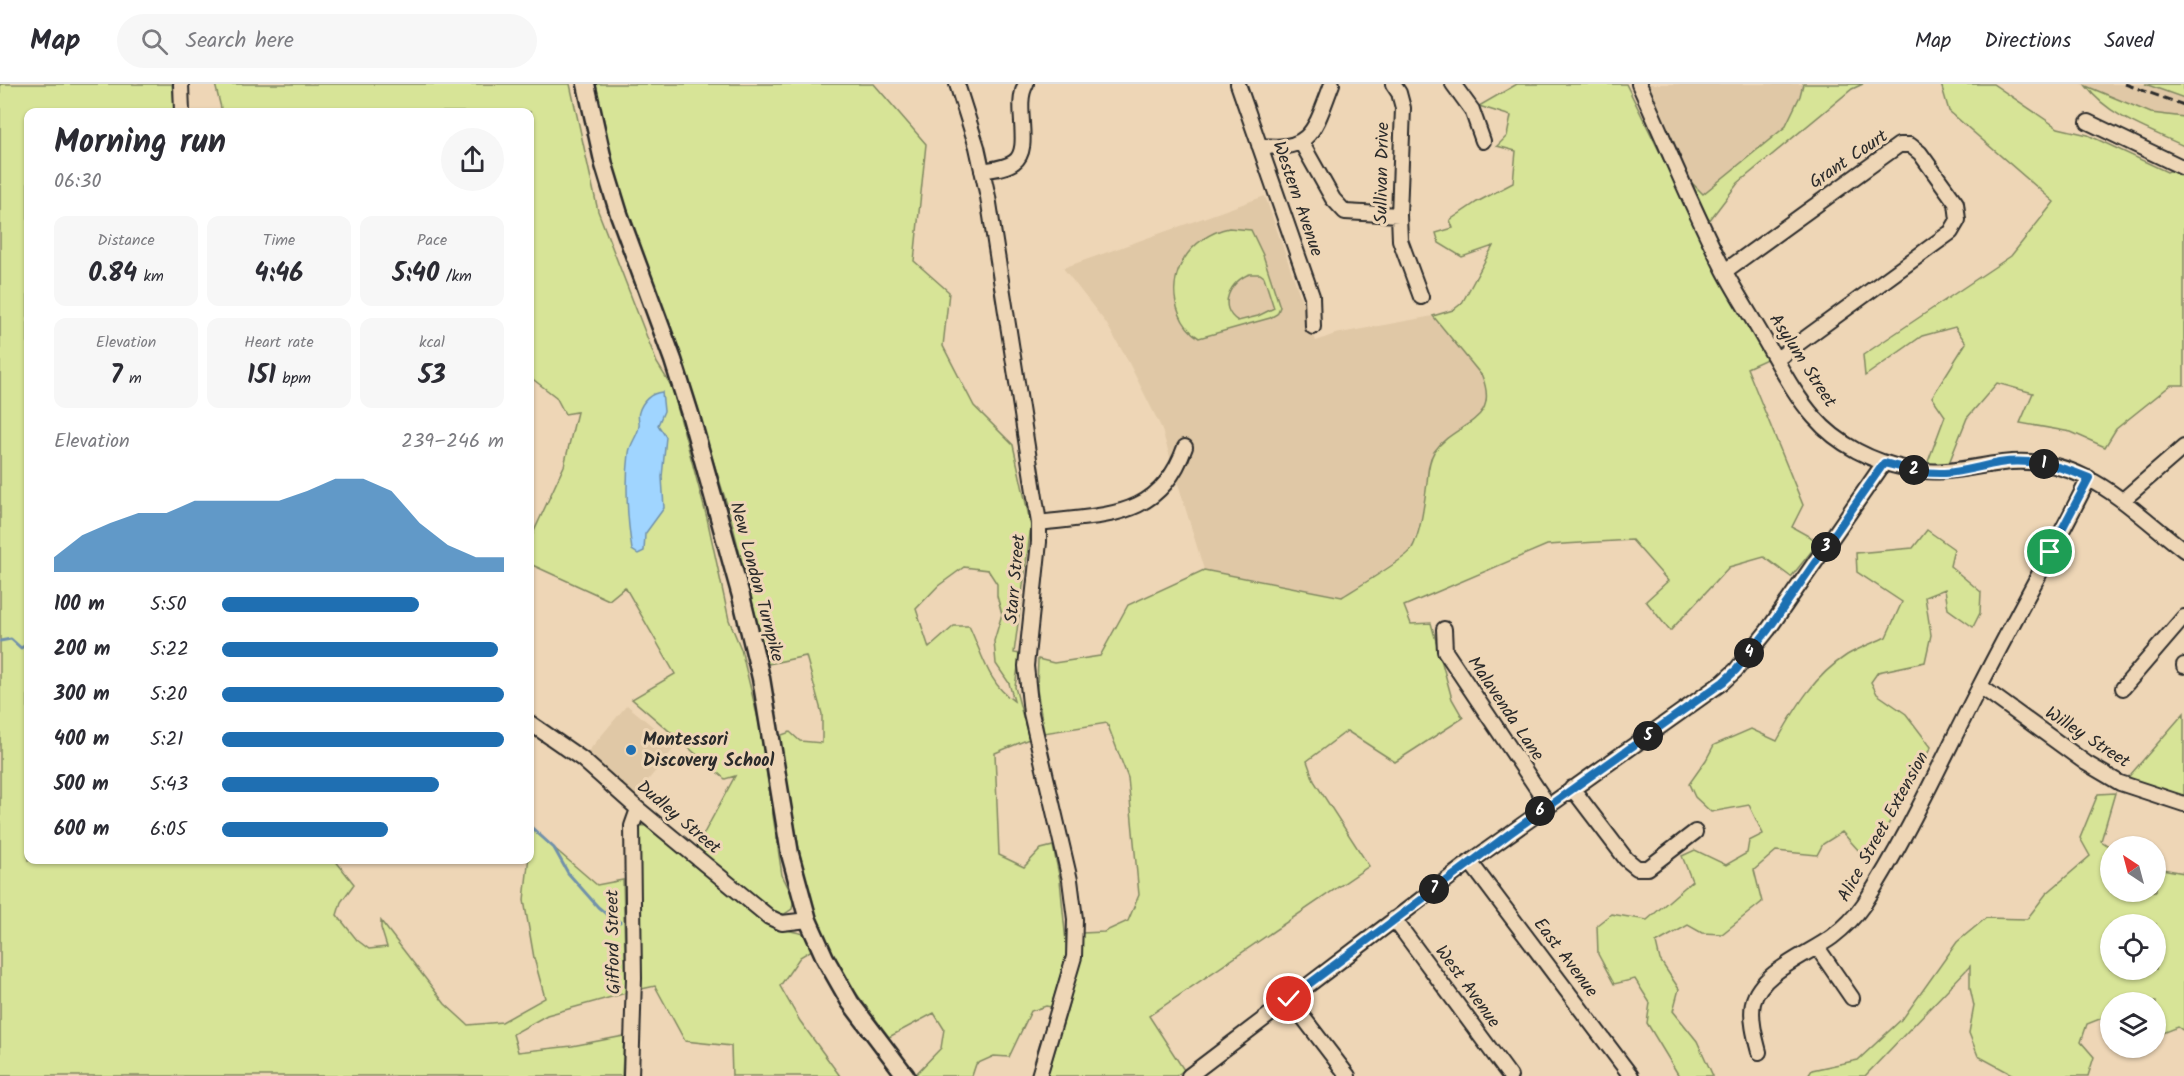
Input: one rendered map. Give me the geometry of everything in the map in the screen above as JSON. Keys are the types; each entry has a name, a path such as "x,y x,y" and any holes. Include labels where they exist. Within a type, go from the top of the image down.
{"main road":[{"name":"New London Turnpike","path":"586,84 604,165 619,214 673,360 741,596 760,678 790,854 808,920 825,958 850,1002 906,1076"}],"street":[{"path":"181,84 182,108"},
{"name":"Starr Street","path":"957,84 982,171 1039,523 1026,666 1031,712 1070,880 1075,919 1074,957 1039,1076"},
{"path":"982,171 1008,165 1020,156 1022,147 1021,100 1026,84"},
{"name":"Western Avenue","path":"1238,84 1312,296 1313,327"},
{"path":"1259,145 1274,147 1301,142 1314,129 1332,84"},
{"name":"Sullivan Drive","path":"1393,84 1400,93 1403,108 1400,240 1421,297"},
{"path":"1453,84 1472,110 1483,141"},
{"name":"Asylum Street","path":"1639,84 1725,271 1797,394 1815,418 1848,446 1884,463 1916,470 1943,473 2002,463 2034,462 2062,468 2089,478 2123,500 2184,550"},
{"path":"2088,122 2184,168"},
{"path":"1301,142 1333,200 1345,212 1399,215"},
{"name":"Grant Court","path":"1725,271 1899,145 1910,145 1920,153 1956,203 1958,220 1950,232 1777,359"},
{"path":"1039,523 1120,512 1142,504 1170,479 1185,447"},
{"path":"2123,500 2184,447"},
{"path":"1189,1076 1470,862 1723,682 1736,670 1768,630 1884,463"},
{"name":"Alice Street Extension","path":"1759,1052 1752,1010 1755,998 1775,973 1817,947 1850,922 1863,906 1909,826 2089,478"},
{"path":"2123,688 2184,617"},
{"name":"Malavenda Lane","path":"1444,629 1445,651 1548,805"},
{"name":"Willey Street","path":"1980,686 2086,763 2121,783 2184,804"},
{"name":"Dudley Street","path":"534,726 582,759 638,809 769,917 782,923 808,920"},
{"path":"1572,788 1626,859 1637,868 1647,868 1695,832"},
{"name":"Gifford Street","path":"632,1076 634,978 632,826 638,809"},
{"name":"East Avenue","path":"1470,862 1631,1076"},
{"name":"West Avenue","path":"1394,919 1510,1076"},
{"path":"1817,947 1852,998"},
{"path":"1289,999 1348,1076"}],"shaded area":[{"path":"1648,84 1803,84 1800,96 1785,127 1703,195 1689,180"},
{"path":"2081,84 2145,84 2184,98 2184,117 2151,113"},
{"path":"1265,196 1316,341 1335,334 1433,316 1467,355 1482,376 1486,387 1487,400 1484,411 1465,425 1431,458 1421,519 1410,552 1342,597 1204,570 1161,427 1106,323 1063,268"},
{"name":"Montessori Discovery School","path":"627,705 676,746 635,796 586,754"}],"green space":[{"path":"0,84 172,84 175,108 24,108 24,864 338,864 354,884 341,902 337,915 357,940 369,949 387,947 381,921 445,1004 468,1025 502,1022 545,998 534,958 524,900 528,864 534,864 534,831 597,885 623,880 626,993 547,1015 513,1034 518,1052 572,1046 624,1036 622,1076 0,1076"},
{"path":"215,84 570,84 598,211 657,363 672,387 707,518 729,620 741,649 759,723 782,875 794,899 792,909 783,915 771,912 696,848 735,776 725,779 632,699 675,674 625,587 609,600 534,566 534,531 564,466 577,412 565,414 556,397 534,380 534,108 221,108"},
{"path":"592,84 874,84 926,144 914,261 949,292 943,346 974,406 1013,445 1031,526 1014,653 1020,654 1015,687 1029,739 995,753 999,855 1024,867 1041,849 1053,846 1060,880 1067,953 1051,1007 1046,1006 1031,1011 1009,1057 994,1056 976,1064 972,1076 917,1076 916,1074 941,1048 944,1029 934,1013 889,1037 844,977 813,910 800,855 779,736 790,732 800,741 822,743 822,714 806,656 768,664 729,511 686,375 643,266","holes":["964,567 988,570 997,584 997,596 1002,614 994,641 996,664 1009,683 1014,701 1005,694 992,677 969,626 954,626 929,648 916,609 938,586"]},
{"path":"1517,84 1626,84 1723,280 1769,358 1747,368 1803,505 1792,527 1819,542 1791,577 1764,557 1729,567 1670,631 1646,601 1668,581 1632,540 1547,545 1404,606 1411,624 1431,623 1452,699 1463,718 1395,762 1347,731 1307,761 1314,781 1369,866 1149,1016 1184,1070 1176,1076 1047,1076 1073,988 1082,933 1104,932 1128,921 1139,895 1128,778 1107,723 1044,733 1037,689 1038,659 1054,663 1100,656 1128,605 1204,570 1342,597 1390,567 1411,550 1420,527 1432,456 1443,442 1481,413 1485,404 1486,392 1482,376 1433,316 1453,310 1462,303 1493,246 1462,257 1439,243 1436,233 1453,228 1450,220 1477,202 1513,183 1516,151 1497,146 1507,136 1511,116 1479,106"},
{"path":"1803,84 1863,84 1852,89 1738,183 1709,221 1689,180 1703,194 1785,127 1800,96"},
{"path":"1941,84 1993,84 2058,128 2088,135 2167,172 2177,168 2184,172 2184,385 2171,385 2116,429 2105,447 2071,432 2020,423 2033,393 1997,383 1967,418 1949,463 1926,467 1945,416 1932,397 1966,343 1955,327 1922,336 1865,376 1863,355 2011,256 2054,202 1949,111"},
{"path":"2145,84 2184,84 2184,98"},
{"path":"2086,86 2151,113 2184,117 2184,146 2118,114 2095,97"},
{"path":"1229,228 1251,230 1263,255 1280,307 1277,314 1270,318 1199,338 1184,324 1179,313 1175,298 1175,284 1184,259 1203,239","holes":["1260,274 1264,277 1274,308 1258,316 1238,321 1228,309 1229,294 1243,277"]},
{"path":"1927,530 1954,549 1950,566 1981,592 1980,613 1973,627 1948,609 1945,589 1925,597 1931,635 1925,662 1878,672 1871,682 1877,694 1906,714 1931,747 1868,861 1842,832 1823,844 1817,855 1776,851 1754,870 1762,902 1722,934 1702,933 1688,925 1656,943 1660,960 1679,989 1673,1011 1697,1041 1713,1076 1679,1076 1647,1023 1650,1003 1635,979 1614,984 1598,954 1597,925 1611,914 1647,920 1692,881 1682,856 1695,850 1726,865 1747,853 1749,841 1763,834 1749,805 1711,812 1695,797 1689,784 1714,745 1751,729 1777,741 1815,682 1847,655 1886,637 1902,602 1857,572 1856,553 1913,548"},
{"path":"2184,713 2184,799 2124,782"},
{"path":"2115,793 2102,836 2100,836 2100,902 2166,902 2166,870 2184,873 2184,1031 2178,1027 2166,1032 2166,992 2100,992 2100,1019 2087,1024 2081,1042 2094,1057 2088,1076 2015,1076 1978,1056 1969,1033 1974,1006 1970,988 1970,966 1865,1076 1808,1076 1812,1070 1858,1060 1904,1017 1957,942 1986,918 2027,919 2046,894 2090,856 2080,838 2098,794"},
{"path":"653,825 782,929 804,934 812,950 800,957 780,986 800,1021 840,1076 732,1076 731,1046 685,1041 655,986 637,990 637,831 640,826"}],"water":[{"path":"662,392 664,411 658,425 666,437 662,477 664,508 645,534 644,551 638,554 632,550 629,526 627,489 629,453 638,430 638,414 642,405 650,396"}],"waterway":[{"path":"0,641 11,639 21,648 24,646"},
{"path":"534,830 554,848 568,873 598,907 620,922"}],"railway":[{"path":"2125,84 2184,105"}],"place":[{"name":"Montessori Discovery School","path":"631,750"}],"route":[{"path":"1289,999 1548,805 1723,682 1736,670 1768,630 1884,463 1924,472 1943,473 2002,463 2034,462 2076,472 2089,478 2050,552"}]}
